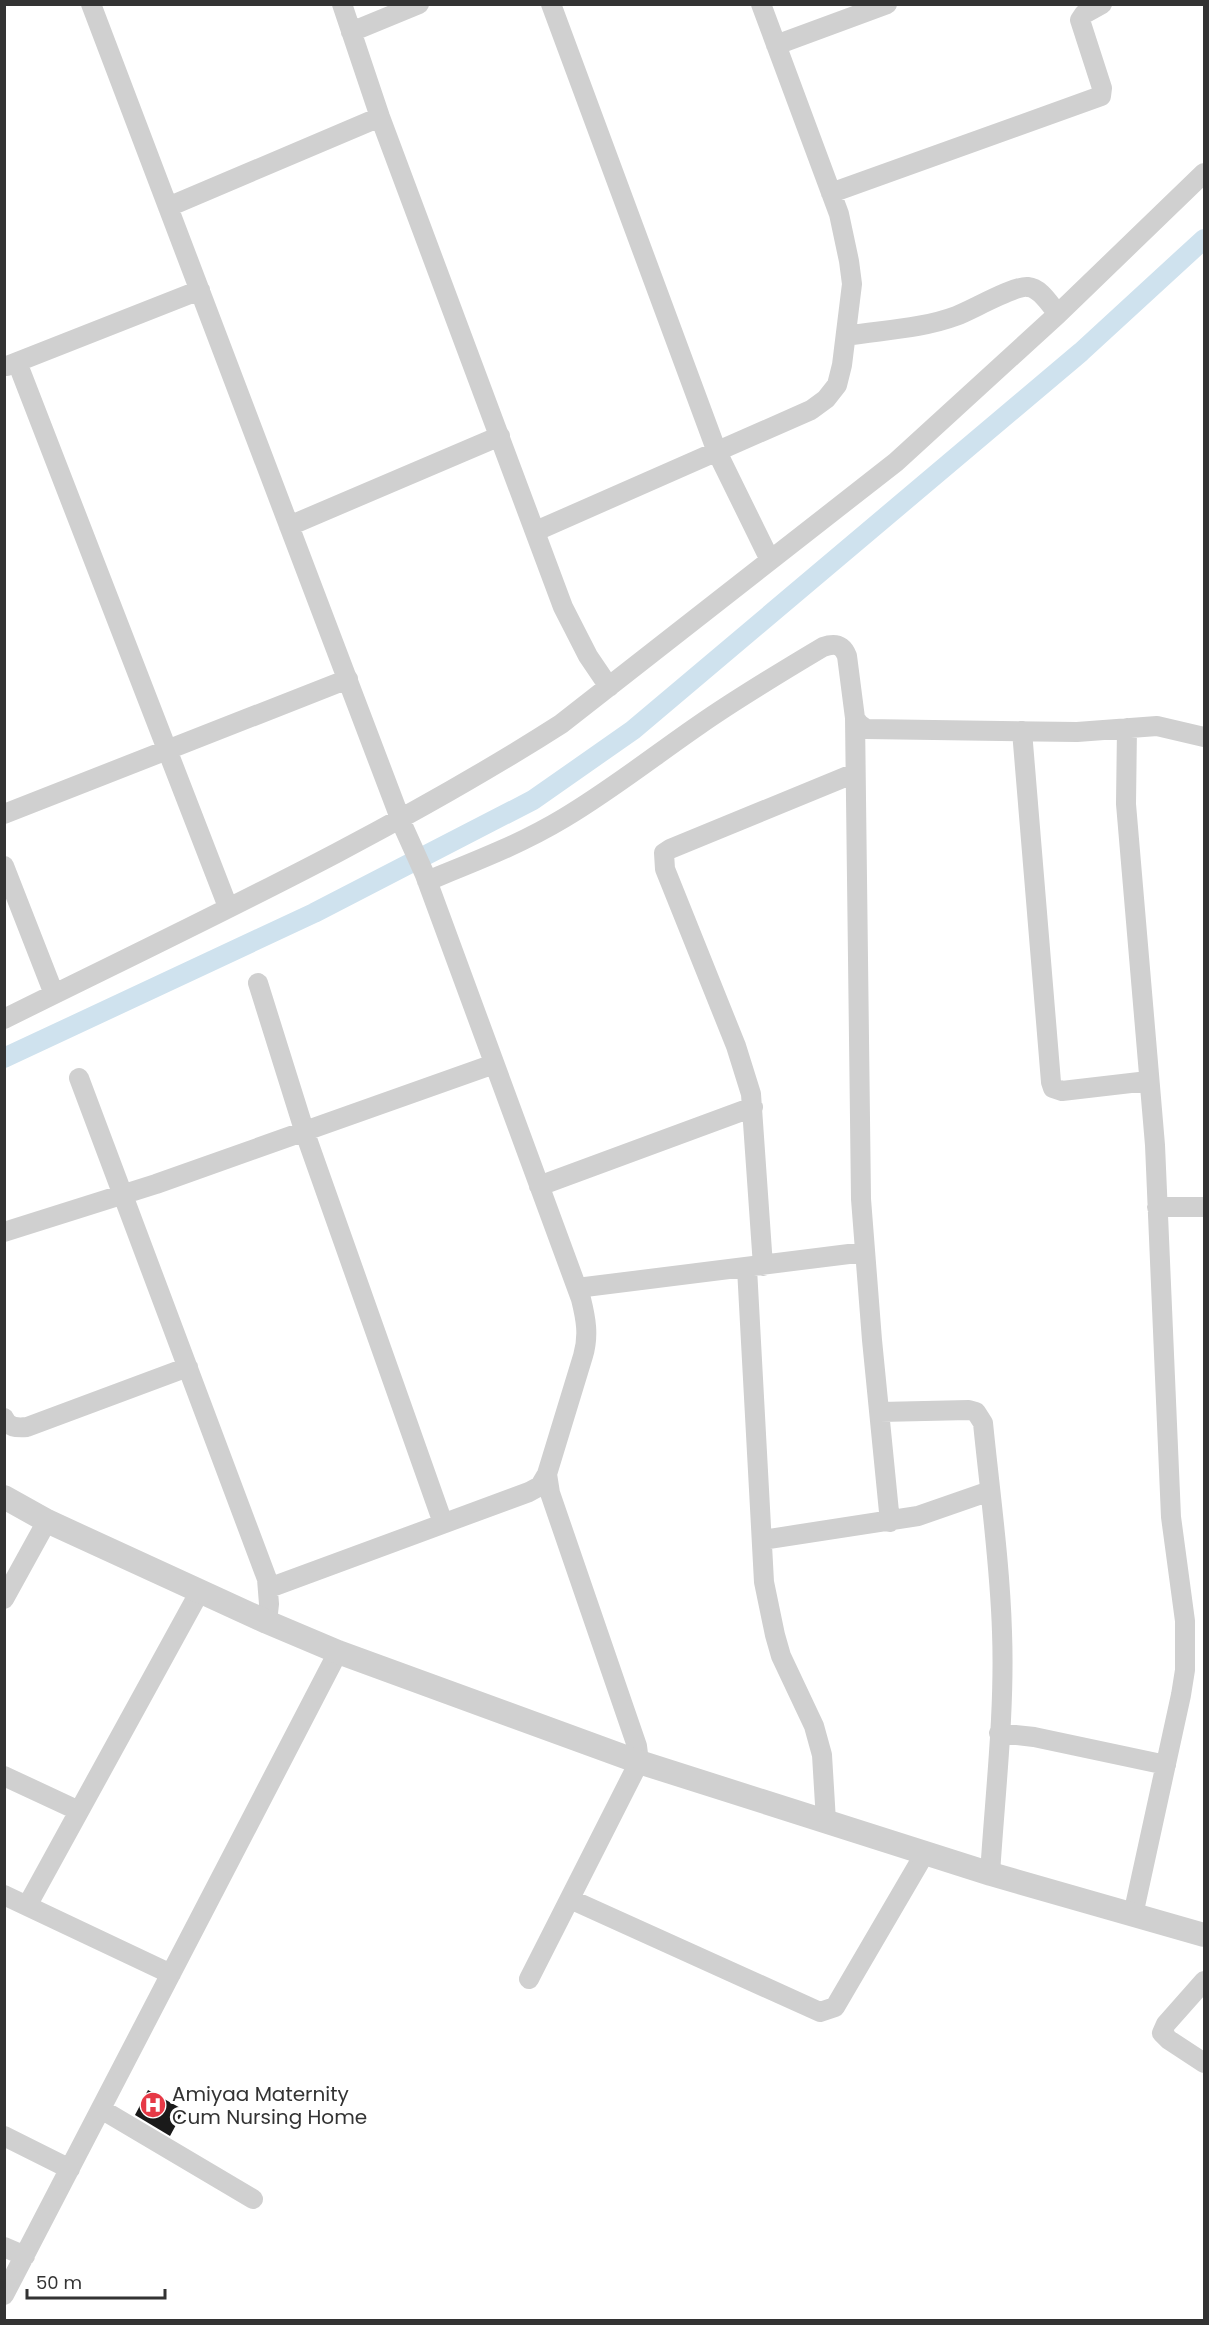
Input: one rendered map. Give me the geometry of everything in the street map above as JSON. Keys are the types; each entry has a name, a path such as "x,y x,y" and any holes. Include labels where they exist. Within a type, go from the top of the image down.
{"street":[{"path":"92,4 402,822 426,878 585,1315 587,1342 547,1474 540,1486 269,1588"},
{"path":"342,4 380,117 563,607 588,656 609,687"},
{"path":"351,32 419,4"},
{"path":"551,4 717,452 770,560"},
{"path":"536,531 811,410 826,399 837,385 852,284 845,237 761,4"},
{"path":"776,45 887,4"},
{"path":"831,193 1101,96 1102,88 1080,20 1084,14 1102,4"},
{"path":"168,207 380,117"},
{"path":"4,1019 402,822 561,724 896,462 1058,314 1204,174"},
{"path":"846,336 922,325 954,317 1023,286 1037,290 1058,314"},
{"path":"200,290 11,364 168,750 228,907"},
{"path":"289,526 500,436"},
{"path":"426,878 521,842 562,820 605,793 700,724 823,647 839,645 844,649 847,656 855,718 860,1137 866,1252 890,1522"},
{"path":"4,814 348,679"},
{"path":"855,718 861,727 872,730 1096,732 1157,726 1204,737"},
{"path":"1127,728 1126,804 1157,1207 1171,1517 1185,1621 1186,1646 1182,1687 1133,1915"},
{"path":"1022,732 1053,1088 1062,1091 1149,1081"},
{"path":"826,1821 822,1755 814,1726 790,1678 775,1635 764,1582 753,1107 736,1046 665,869 664,854 670,849 855,773"},
{"path":"4,866 54,994"},
{"path":"258,983 305,1133 443,1523"},
{"path":"4,1232 123,1195 305,1133 494,1064"},
{"path":"79,1078 269,1588 267,1622"},
{"path":"539,1186 753,1107"},
{"path":"1157,1207 1204,1207"},
{"path":"577,1288 866,1252"},
{"path":"4,1418 12,1426 27,1427 188,1367"},
{"path":"879,1412 969,1410 976,1412 983,1424 998,1565 1002,1634 999,1733 990,1874"},
{"path":"529,1979 639,1762 637,1746 550,1493 547,1474"},
{"path":"762,1540 918,1516 990,1491"},
{"path":"4,1497 47,1521 338,1652 639,1762 990,1874 1204,1935"},
{"path":"4,1599 47,1521"},
{"path":"27,1906 200,1591"},
{"path":"4,2295 338,1652"},
{"path":"999,1733 1034,1737 1166,1765"},
{"path":"4,1776 79,1811"},
{"path":"570,1899 820,2012 835,2007 925,1853"},
{"path":"4,1895 171,1974"},
{"path":"1204,1981 1166,2024 1162,2033 1168,2040 1204,2063"},
{"path":"101,2109 253,2199"},
{"path":"4,2136 70,2169"},
{"path":"4,2247 25,2256"}],"building":[{"path":"148,2090 184,2110 170,2136 135,2115"}],"waterway":[{"path":"4,1058 314,913 533,800 633,730 1081,352 1204,239"}],"place":[{"name":"Amiyaa Maternity Cum Nursing Home","path":"153,2105"}]}
